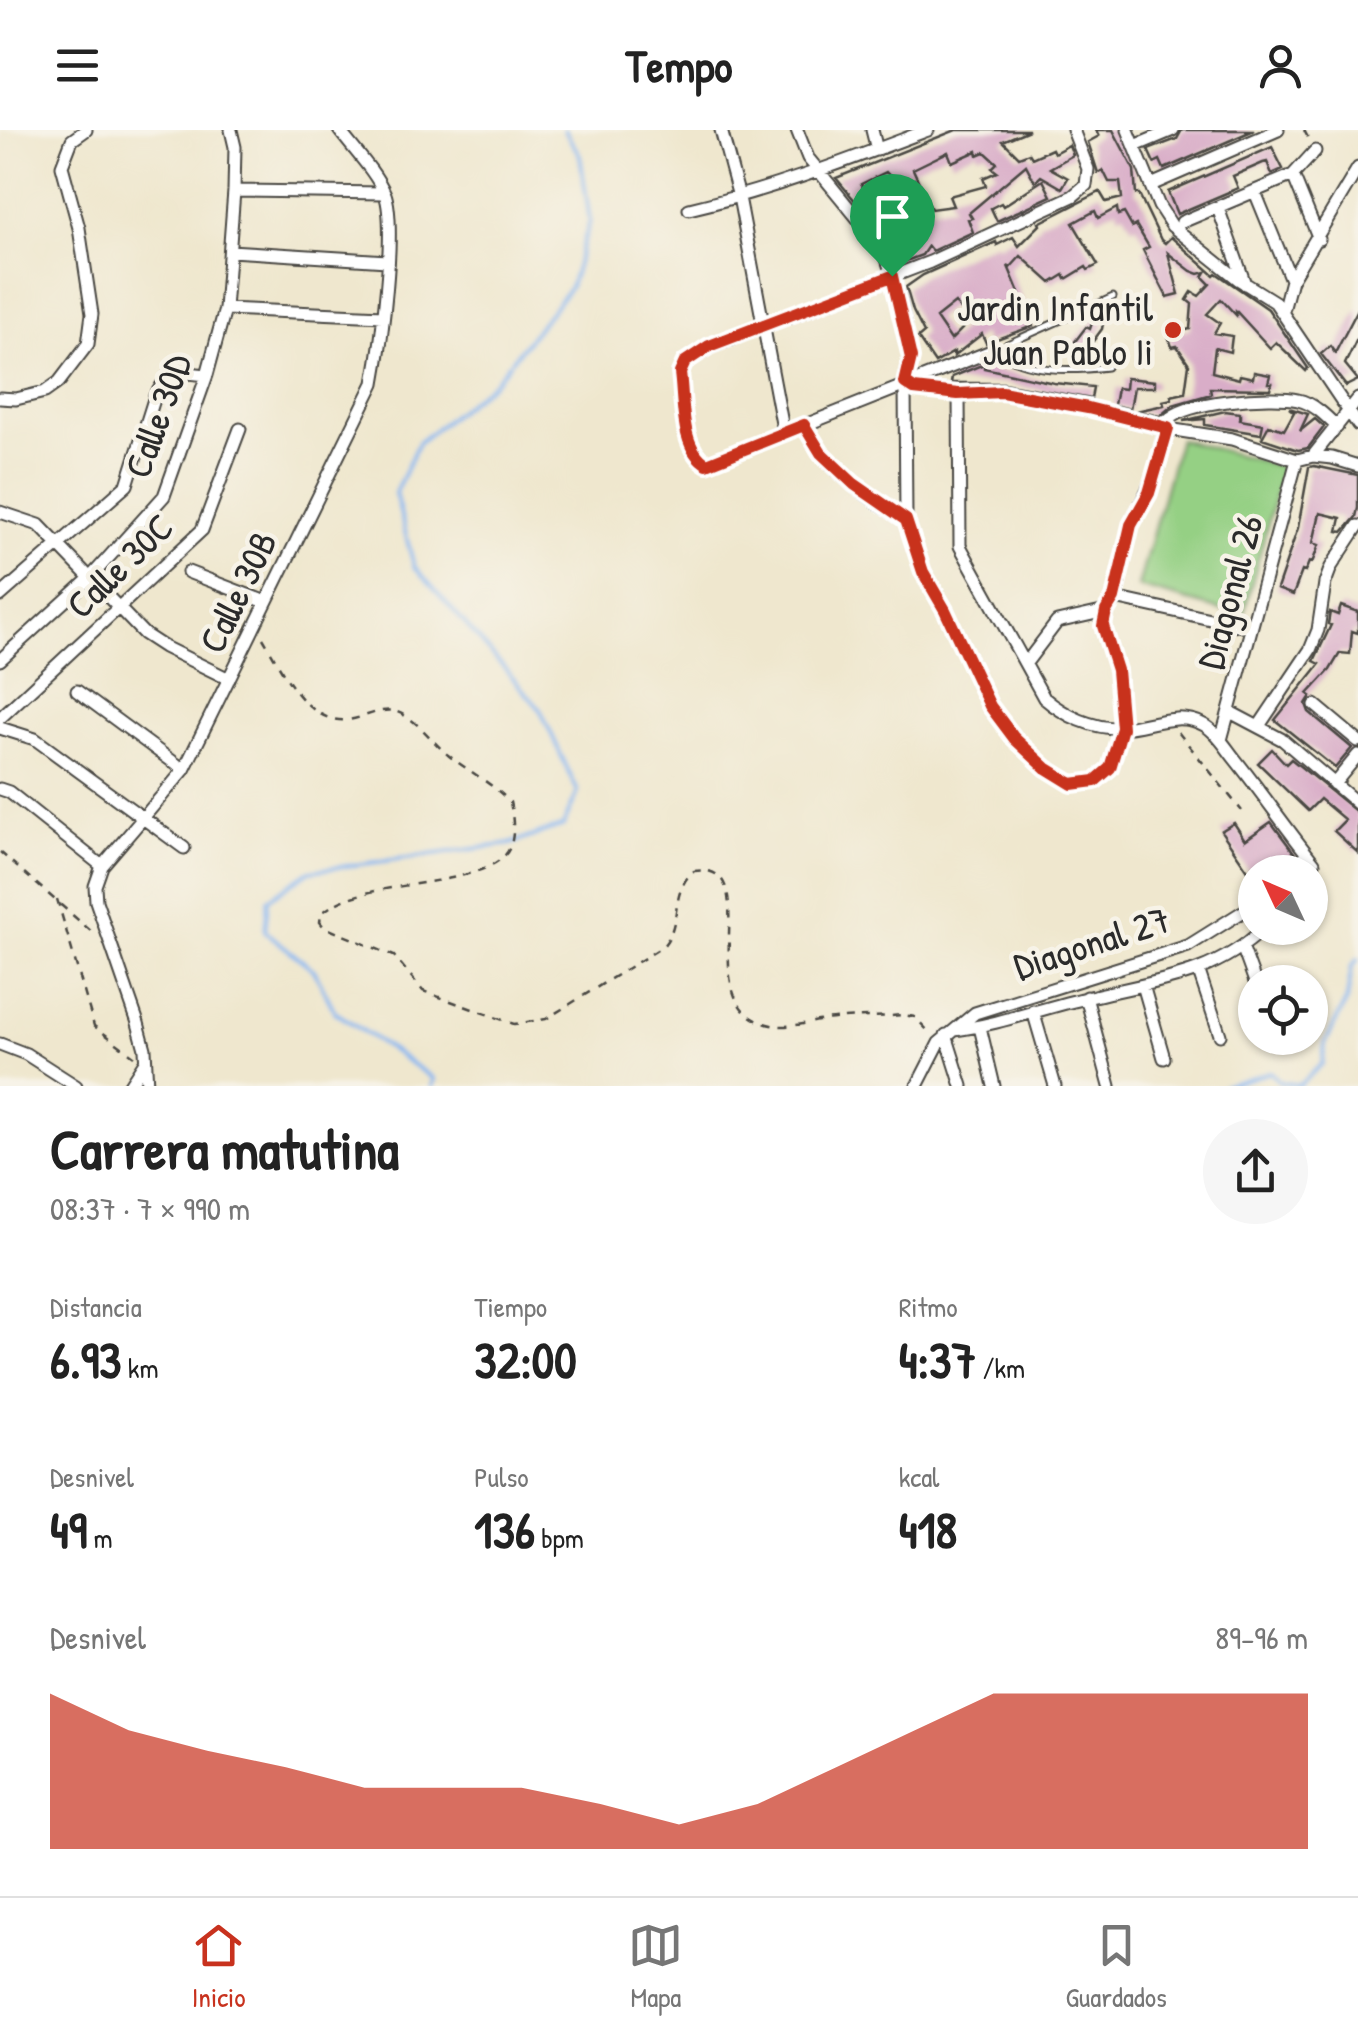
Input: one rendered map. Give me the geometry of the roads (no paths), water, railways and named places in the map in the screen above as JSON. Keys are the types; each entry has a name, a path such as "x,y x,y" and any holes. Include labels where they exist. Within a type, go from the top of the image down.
{"street":[{"path":"0,398 45,392 59,382 88,344 92,314 79,228 62,166 67,148 86,130"},
{"name":"Calle 30D","path":"0,660 90,578 164,496 207,376 225,309 234,191 235,147 231,130"},
{"path":"339,130 384,193"},
{"path":"721,130 740,197 784,434"},
{"path":"797,130 808,158 877,242 892,276 911,358 905,383 906,520 923,572 990,706 1014,738 1046,768 1072,784 1095,781 1110,768 1122,728 1117,670 1103,626 1114,598 1131,525 1149,493 1167,420 1173,413 1213,402 1284,399 1308,404 1337,427"},
{"path":"872,130 877,150"},
{"path":"688,209 740,197 928,130"},
{"path":"996,349 707,464 696,458 690,446 680,373 685,362 709,346 892,276 1072,196 1086,184 1088,169 1074,130"},
{"path":"1128,130 1151,185 1177,224 1282,311 1353,404 1358,424"},
{"path":"1136,146 1173,130"},
{"path":"1151,185 1278,130"},
{"path":"1177,224 1293,176 1315,151"},
{"path":"1282,311 1291,280 1358,169"},
{"path":"1293,176 1318,239"},
{"path":"234,191 384,193"},
{"path":"1255,192 1291,280"},
{"name":"Calle 30B","path":"102,866 184,770 374,383 387,262 388,208 384,193"},
{"path":"1218,208 1246,284"},
{"path":"230,251 387,262"},
{"path":"225,309 383,316"},
{"path":"0,596 126,485 160,385 167,377 178,372 207,376"},
{"path":"905,383 914,389 958,394 1002,392 1232,439 1297,460 1314,456 1358,466"},
{"path":"958,394 960,546 1044,698 1062,713 1099,726 1122,728 1168,719 1204,725 1221,740 1306,854"},
{"path":"1314,456 1353,404"},
{"path":"804,425 821,453 854,484 906,520"},
{"name":"Calle 30C","path":"0,718 202,530 240,430"},
{"name":"Diagonal 26","path":"1221,740 1297,460"},
{"path":"0,512 39,526 144,634 229,679"},
{"path":"1258,726 1310,650 1331,567 1358,526"},
{"path":"188,572 266,602"},
{"path":"1114,598 1251,628"},
{"path":"1026,663 1056,622 1106,611"},
{"path":"77,692 184,770"},
{"path":"1315,705 1358,742"},
{"path":"1230,712 1294,748 1358,804"},
{"path":"0,728 34,739 184,848"},
{"path":"1334,784 1358,755"},
{"path":"0,790 9,792 102,866 95,886 96,901 145,1049 147,1086"},
{"name":"Diagonal 27","path":"945,1036 988,1006 1188,946 1238,915"},
{"path":"918,1086 945,1036 1199,972 1246,945"},
{"path":"1243,948 1249,965"},
{"path":"1199,972 1220,1035"},
{"path":"1143,985 1164,1058"},
{"path":"1086,998 1110,1086"},
{"path":"1033,1011 1055,1086"},
{"path":"980,1027 994,1086"},
{"path":"945,1036 962,1086"},
{"path":"0,1044 26,1054 76,1086"},
{"path":"129,1086 144,1063"}],"lane":[{"path":"996,349 1114,297"},
{"path":"996,349 1020,363 1059,369 1108,367"}],"waterway":[{"path":"432,1086 434,1079 335,1012 314,970 265,931 268,899 310,871 510,844 563,826 578,792 540,709 414,566 395,493 418,443 496,380 570,287 590,221 580,155 564,130"},
{"path":"1224,1086 1270,1072 1280,1082 1299,1085 1322,1064 1325,1044 1347,999 1352,966 1358,959"}],"place":[{"name":"Jardin Infantil Juan Pablo Ii","path":"1173,330"}]}
